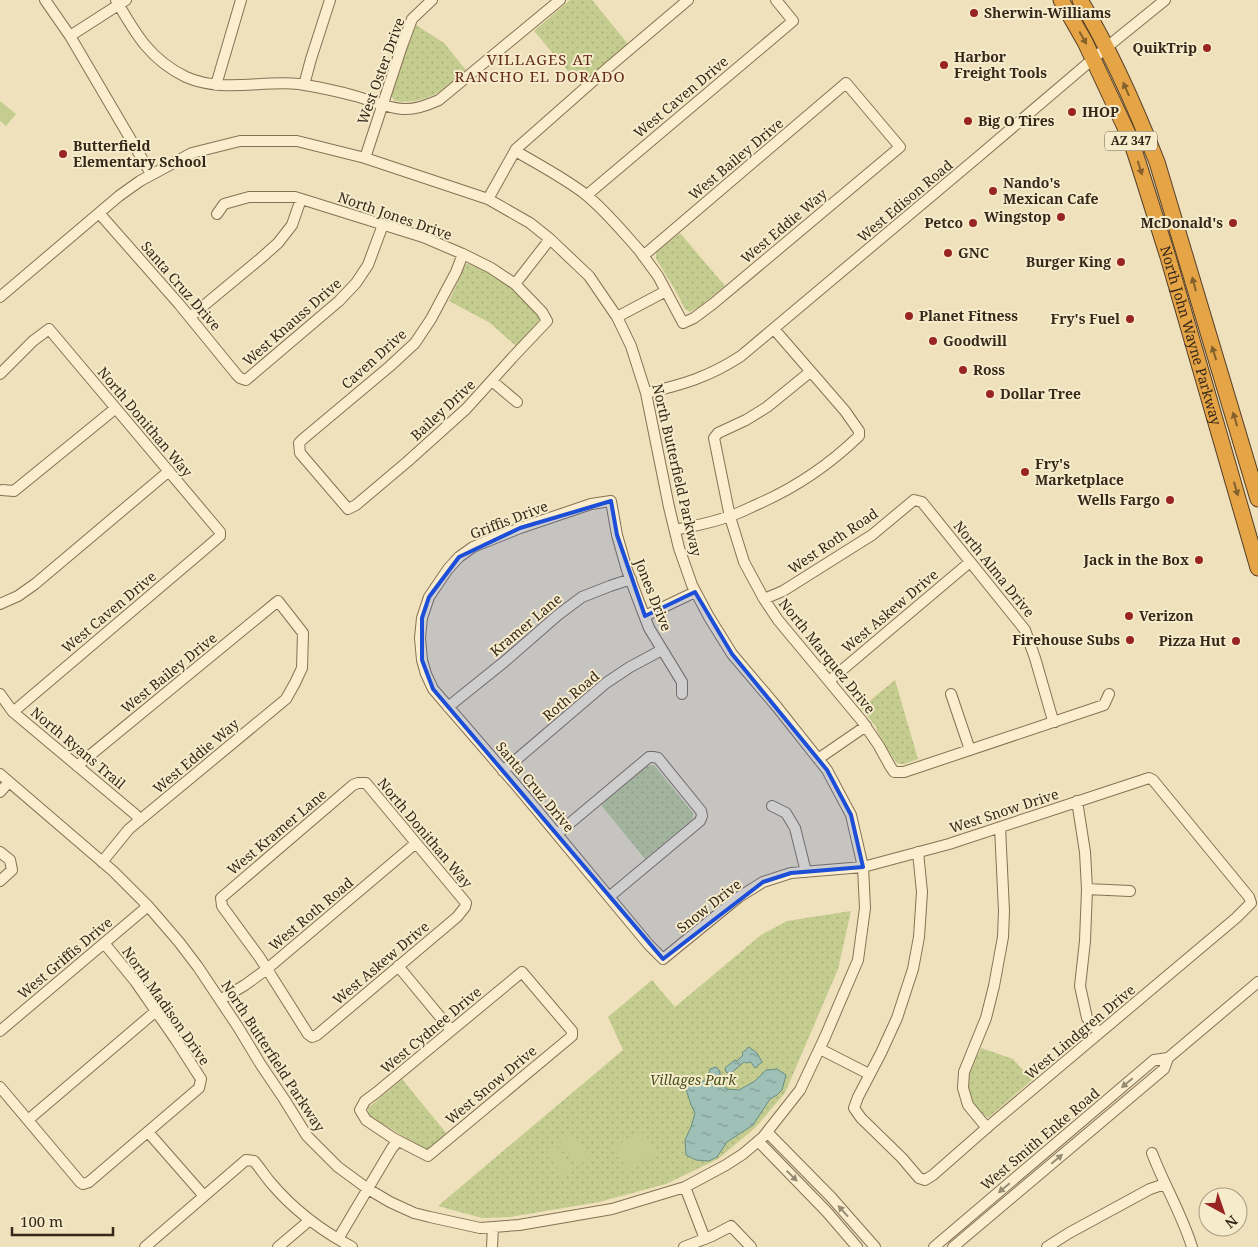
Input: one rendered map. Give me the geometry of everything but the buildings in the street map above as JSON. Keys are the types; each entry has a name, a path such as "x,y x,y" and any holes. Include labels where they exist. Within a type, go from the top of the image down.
{"highway":[{"name":"North John Wayne Parkway","path":"1061,0 1094,58 1130,138 1166,249 1257,565"},
{"name":"AZ 347","path":"1080,0 1107,47 1157,162 1258,499"}],"street":[{"path":"45,0 70,36 151,174"},
{"path":"216,85 241,0"},
{"path":"304,85 330,0"},
{"name":"West Oster Drive","path":"365,158 412,19 432,0"},
{"path":"70,36 120,2 143,44 166,66 188,78 212,85 268,83 304,85 404,109 425,106 439,100 560,0"},
{"path":"488,200 516,150 574,96 688,0"},
{"name":"West Caven Drive","path":"587,195 793,21 776,0"},
{"name":"West Edison Road","path":"646,393 699,379 740,356 1165,0"},
{"name":"West Eddie Way","path":"666,291 683,323 694,318 900,147 846,83"},
{"name":"West Bailey Drive","path":"643,256 846,83"},
{"name":"North Butterfield Parkway","path":"0,297 130,187 192,153 240,141 297,141 365,158 488,200 530,224 550,239 589,276 617,317 634,354 646,393 679,548 695,592 708,618 732,654 827,770 851,815 863,866 865,908 858,960 820,1049 800,1090 767,1132 726,1165 685,1187 612,1209 519,1224 480,1228 414,1213 368,1190 338,1167 307,1136 238,1027 180,942 113,871 0,774"},
{"path":"516,150 587,195 610,218 658,276 666,291 617,317"},
{"name":"North Jones Drive","path":"217,214 224,204 250,197 295,197 381,224 423,238 463,254 491,268 516,284 542,312 547,321"},
{"path":"190,317 278,243 292,225 300,199"},
{"name":"Santa Cruz Drive","path":"99,213 190,317 240,378"},
{"name":"West Knauss Drive","path":"240,378 246,380 339,301 356,284 368,265 381,224"},
{"path":"516,284 550,239"},
{"name":"Caven Drive","path":"348,509 300,453 300,443 303,438 415,343 432,320 463,254"},
{"name":"Bailey Drive","path":"348,509 356,505 453,422 547,321"},
{"name":"North Donithan Way","path":"0,374 33,341 48,329 220,532"},
{"path":"675,530 730,516 778,495 805,480 836,457 859,436 859,431 845,412 774,329"},
{"name":"North Marquez Drive","path":"810,372 767,407 746,420 718,433 714,438 730,516 744,562 778,620 866,726 894,772 904,772 970,750"},
{"path":"492,381 517,402"},
{"path":"2,490 14,491 114,407"},
{"path":"0,604 18,596 35,584 169,471"},
{"name":"North Alma Drive","path":"914,500 922,502 1025,630 1036,658 1052,717 1056,722"},
{"name":"West Roth Road","path":"764,599 783,591 872,535 914,500"},
{"name":"Jones Drive","path":"611,501 617,535 649,628 682,682 682,694"},
{"name":"Griffis Drive","path":"422,618 430,597 448,569 459,557 473,548 520,528 592,504 611,501"},
{"name":"West Caven Drive","path":"13,712 220,536 220,532"},
{"name":"West Askew Drive","path":"829,681 970,562"},
{"name":"Kramer Lane","path":"448,707 582,597 631,579"},
{"path":"645,616 695,592"},
{"name":"West Bailey Drive","path":"77,766 278,601 302,633 302,668"},
{"name":"Santa Cruz Drive","path":"422,618 420,638 422,660 433,688 649,945 663,959"},
{"name":"Roth Road","path":"503,770 606,684 630,667 663,651"},
{"name":"West Eddie Way","path":"102,862 129,829 286,699 302,668"},
{"name":"North Ryans Trail","path":"0,694 13,712 136,815 139,821"},
{"path":"952,694 970,750 1104,705 1109,694"},
{"path":"818,759 866,726"},
{"path":"557,834 645,759 658,758 680,784 699,808 702,816 700,820 609,897"},
{"name":"West Snow Drive","path":"863,866 949,844 1149,778 1153,780 1249,898 1251,903"},
{"path":"0,792 9,782"},
{"name":"North Donithan Way","path":"358,783 366,783 466,903 465,907"},
{"name":"West Kramer Lane","path":"266,968 222,906 221,898 353,785 358,783"},
{"path":"1078,801 1085,852 1087,889 1085,941 1080,986 1088,1018 1099,1033"},
{"path":"772,806 786,813 795,828 806,872"},
{"path":"987,1128 968,1105 963,1088 964,1072 986,1018 1003,937 1004,911 1000,827"},
{"name":"West Roth Road","path":"220,1000 245,985 416,843"},
{"path":"0,852 10,860 12,870 0,881"},
{"path":"820,1049 870,1074 881,1053 897,1018 913,969 922,892 918,852"},
{"name":"Snow Drive","path":"663,959 739,897 763,882 791,873 863,866"},
{"path":"1087,889 1130,891"},
{"name":"West Lindgren Drive","path":"870,1074 854,1108 861,1118 889,1144 919,1178 925,1180 1236,918 1251,903"},
{"name":"West Griffis Drive","path":"0,1031 148,906"},
{"name":"West Askew Drive","path":"266,968 308,1034 312,1037 317,1035 457,917 465,907"},
{"name":"North Madison Drive","path":"104,943 135,981 201,1079 199,1088 148,1132"},
{"path":"398,966 451,1030"},
{"name":"West Cydnee Drive","path":"398,1141 366,1120 360,1110 365,1101 522,972 572,1031 572,1036"},
{"name":"West Smith Enke Road","path":"953,1247 1164,1069 1168,1058 1258,982"},
{"path":"28,1120 156,1011"},
{"name":"West Snow Drive","path":"398,1141 428,1156 572,1036"},
{"name":"West Smith Enke Road","path":"934,1247 1154,1060 1168,1058"},
{"path":"0,1087 83,1184 89,1182 148,1132 204,1196"},
{"path":"767,1132 831,1197 875,1247"},
{"path":"338,1239 398,1141"},
{"path":"758,1141 828,1212 857,1247"},
{"path":"1152,1153 1174,1200 1192,1247"},
{"path":"145,1247 246,1160 254,1161 270,1182 310,1220 352,1247"},
{"path":"1047,1247 1150,1189 1165,1184"},
{"path":"685,1187 705,1239"},
{"path":"278,1247 310,1220"},
{"path":"684,1247 731,1226 751,1247"},
{"path":"492,1247 493,1227"}],"highlighted area":[{"path":"611,501 617,535 645,616 695,592 732,654 827,770 851,815 863,867 791,873 763,882 663,959 433,689 422,660 422,618 429,597 459,557 520,528"}],"green space":[{"path":"570,0 592,0 628,44 579,84 534,31"},
{"path":"416,25 444,43 466,70 434,95 416,101 395,101 391,96"},
{"path":"0,101 16,114 6,126 0,121"},
{"path":"680,233 725,286 690,312 685,309 656,259 656,252"},
{"path":"471,262 513,288 540,317 537,323 516,346 490,323 449,301 466,264"},
{"path":"895,680 918,759 903,764 895,761 877,728 861,708"},
{"path":"654,765 693,813 693,819 645,859 601,805 646,766"},
{"name":"Villages Park","path":"851,911 838,969 785,1093 755,1128 718,1159 666,1184 599,1202 510,1217 482,1218 438,1206 623,1050 608,1017 652,980 675,1007 761,935 787,921"},
{"path":"981,1048 1013,1059 1032,1080 989,1117 981,1116 971,1103 967,1088 970,1074"},
{"path":"402,1079 447,1134 427,1150 369,1116 368,1108"},
{"path":"639,1129 657,1150 644,1161 626,1140"},
{"path":"571,1134 590,1157 578,1166 560,1144"},
{"path":"625,1140 643,1162 631,1172 613,1151"},
{"path":"557,1147 575,1169 565,1177 547,1155"}],"water":[{"path":"749,1047 757,1053 762,1062 755,1068 751,1062 744,1062 730,1074 726,1072 725,1068 735,1060 737,1061"},
{"path":"716,1067 720,1071 722,1082 726,1089 739,1090 755,1081 766,1070 777,1069 786,1075 782,1090 770,1099 753,1125 727,1142 717,1157 709,1161 696,1160 686,1155 685,1140 695,1113 686,1089 693,1082 701,1083 708,1077 710,1069"}],"place":[{"name":"Sherwin-Williams","path":"974,13"},
{"name":"QuikTrip","path":"1207,48"},
{"name":"Harbor Freight Tools","path":"944,65"},
{"name":"IHOP","path":"1072,112"},
{"name":"Big O Tires","path":"968,121"},
{"name":"Butterfield Elementary School","path":"63,154"},
{"name":"Nando's Mexican Cafe","path":"993,191"},
{"name":"Wingstop","path":"1061,217"},
{"name":"Petco","path":"973,223"},
{"name":"McDonald's","path":"1233,223"},
{"name":"GNC","path":"948,253"},
{"name":"Burger King","path":"1121,262"},
{"name":"Planet Fitness","path":"909,316"},
{"name":"Fry's Fuel","path":"1130,319"},
{"name":"Goodwill","path":"933,341"},
{"name":"Ross","path":"963,370"},
{"name":"Dollar Tree","path":"990,394"},
{"name":"Fry's Marketplace","path":"1025,472"},
{"name":"Wells Fargo","path":"1170,500"},
{"name":"Jack in the Box","path":"1199,560"},
{"name":"Verizon","path":"1129,616"},
{"name":"Firehouse Subs","path":"1130,640"},
{"name":"Pizza Hut","path":"1236,641"}],"district":[{"name":"VILLAGES AT RANCHO EL DORADO","path":"540,68"}]}
